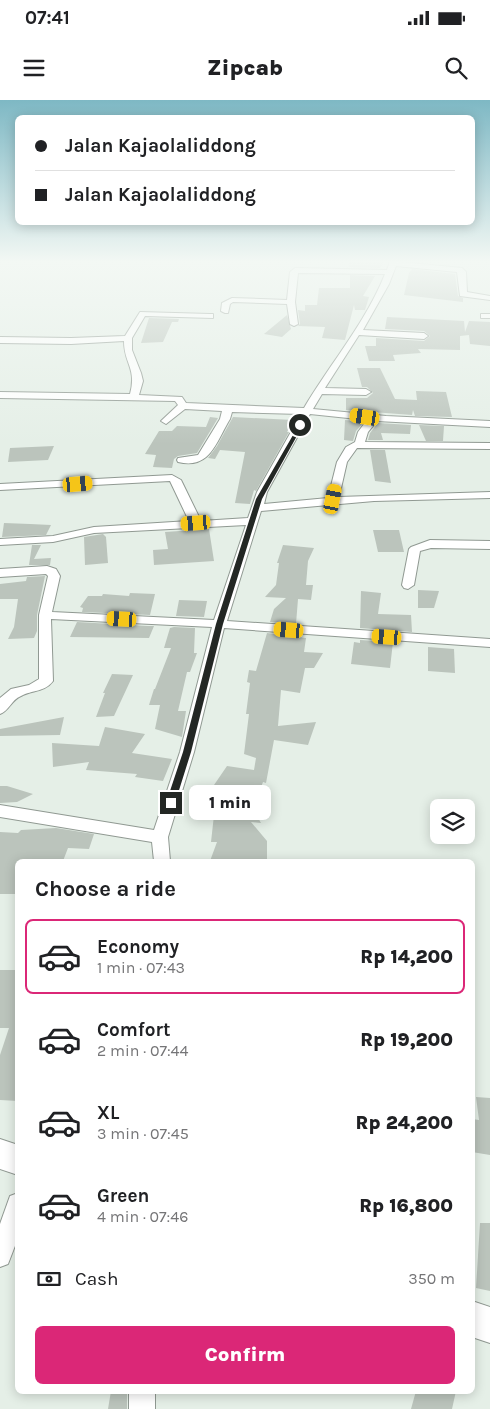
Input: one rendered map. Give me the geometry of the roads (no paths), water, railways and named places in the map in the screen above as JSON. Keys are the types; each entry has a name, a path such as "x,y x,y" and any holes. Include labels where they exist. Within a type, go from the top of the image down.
{"highway":[{"path":"0,1154 15,1159"},
{"path":"475,1320 490,1325"}],"street":[{"path":"134,397 138,381 137,373 128,350 128,338 138,322"},
{"path":"162,859 160,836 187,752 219,624 262,492 319,391 362,322"},
{"path":"357,332 424,336"},
{"path":"0,340 128,338"},
{"path":"319,391 366,392"},
{"path":"0,395 177,398 183,406"},
{"path":"166,421 183,406 371,414 490,424"},
{"path":"182,460 196,460 202,456 225,419 228,409"},
{"path":"359,444 371,414"},
{"path":"333,499 338,472 350,448 359,444 490,446"},
{"path":"0,487 172,478 176,480 196,523"},
{"path":"257,508 333,499 490,495"},
{"path":"0,542 53,539 94,530 253,521"},
{"path":"408,584 415,549 430,544 490,545"},
{"path":"0,573 43,570 52,572 54,576 45,615 46,681 39,686 11,694 6,698 0,709"},
{"path":"45,615 219,624 490,643"},
{"path":"0,811 160,836"},
{"path":"0,1256 15,1213"},
{"path":"142,1394 142,1409"}]}
